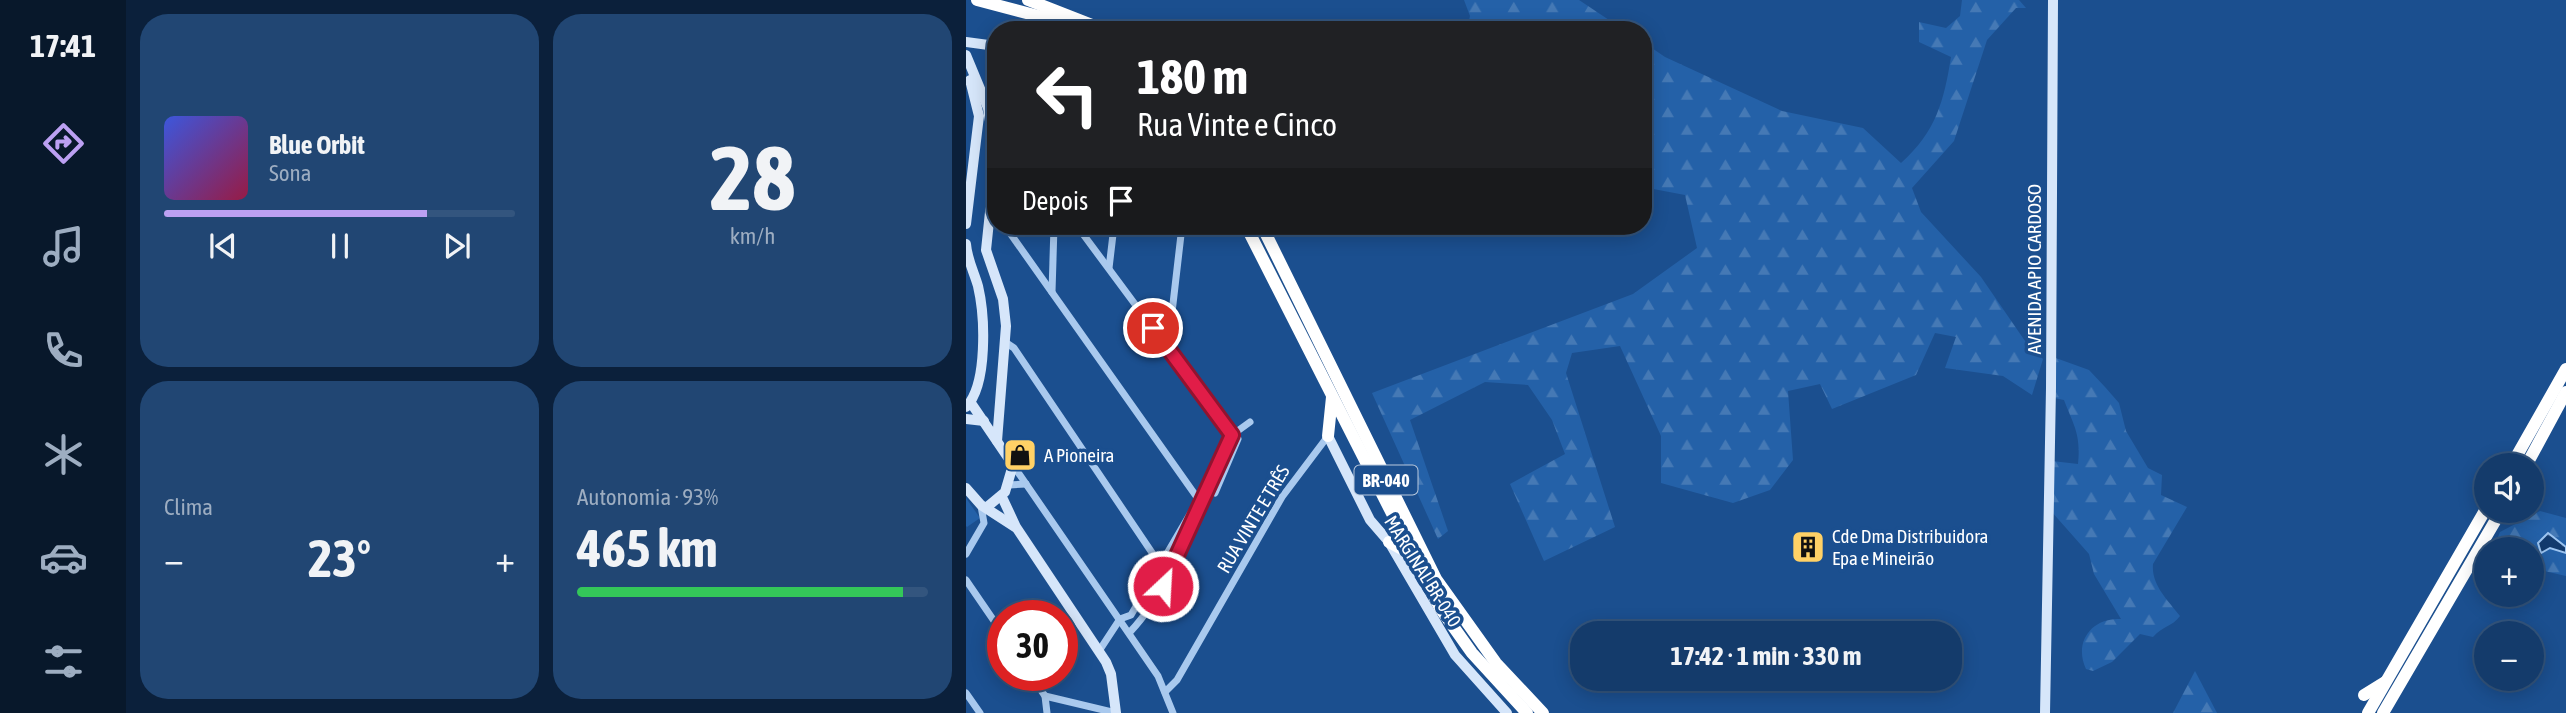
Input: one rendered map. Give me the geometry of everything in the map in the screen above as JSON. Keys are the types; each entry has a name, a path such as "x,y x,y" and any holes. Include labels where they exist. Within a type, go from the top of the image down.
{"highway":[{"path":"977,0 1052,21"},
{"path":"1028,0 1083,21"},
{"path":"1060,0 1092,21"},
{"name":"BR-040","path":"1251,235 1440,608 1472,653 1527,713"},
{"name":"BR-040","path":"1266,235 1436,579 1496,663 1543,713"},
{"path":"2518,453 2566,369"},
{"path":"2533,453 2566,392"},
{"path":"1328,436 1332,396"},
{"path":"2368,713 2478,523"},
{"path":"2383,713 2494,523"},
{"path":"1389,541 1413,555"},
{"path":"2364,695 2385,682"}],"main road":[{"name":"AVENIDA APIO CARDOSO","path":"2045,713 2046,538 2052,388 2053,0"},
{"path":"966,36 970,43"},
{"path":"966,55 987,106"},
{"path":"966,70 978,104 979,116 966,225"},
{"path":"989,235 986,250 1003,299 1005,342 997,441"},
{"path":"966,244 977,285 982,329 979,386 968,402 1013,465 1009,485 1002,497 984,506"},
{"path":"966,419 984,421"},
{"name":"MARGINAL BR-040","path":"1328,436 1370,520 1389,541 1455,655 1507,713"},
{"path":"966,488 984,506 1016,527"},
{"path":"1002,497 1016,527 1099,651 1111,674 1116,713"},
{"name":"AVENIDA APIO CARDOSO","path":"2040,713 2042,552 2046,538"}],"street":[{"path":"1011,235 1199,502"},
{"path":"1051,293 1054,235"},
{"path":"1084,235 1239,442 1215,493"},
{"path":"1109,268 1113,235"},
{"path":"1168,348 1181,235"},
{"path":"1005,342 1014,348 1161,566"},
{"path":"1099,651 1120,619 1131,615 1199,502 1232,435 1250,422"},
{"name":"RUA VINTE E TRÊS","path":"1165,692 1177,680 1282,497 1328,436"},
{"path":"1013,465 1130,632 1165,692 1173,713"},
{"path":"1009,485 1026,484"},
{"path":"1130,632 1146,615 1163,586 1199,502"},
{"path":"966,554 984,523 984,506"},
{"path":"966,580 987,611"},
{"path":"1042,691 1045,696 1047,713"},
{"path":"966,693 980,713"},
{"path":"1045,696 1116,713"}],"green space":[{"path":"1464,0 1579,0 1610,21 1469,21 1470,16"},
{"path":"1962,0 2019,0 2026,8 2016,8 1987,40 1954,141 1912,188 1921,212 1981,277 2025,341 2043,359 2032,395 2003,376 1945,368 1956,337 1935,333 1916,375 1832,409 1820,384 1788,391 1793,460 1770,490 1733,503 1661,483 1661,436 1620,346 1572,353 1566,373 1615,527 1544,561 1510,484 1565,454 1552,420 1528,385 1485,382 1410,420 1448,531 1438,539 1372,393 1633,294 1697,248 1685,195 1652,189 1652,48 1665,57 1782,111 1863,128 1901,163 1923,140 1937,115 1951,57 1919,42 1919,22 1946,28 1960,16"},
{"path":"2053,357 2089,370 2105,387 2119,403 2126,431 2148,468 2162,475 2161,495 2187,507 2153,564 2158,585 2180,616 2153,637 2140,634 2112,662 2093,671 2086,669 2083,659 2084,640 2094,627 2102,622 2121,619 2094,574 2089,554 2051,511 2052,461 2078,464 2079,454 2076,430 2064,400 2054,398"},
{"path":"966,498 980,518 967,527 966,526"},
{"path":"2544,512 2566,518 2566,576 2544,571 2544,537 2498,537 2500,532 2517,523 2544,523"},
{"path":"2195,671 2217,713 2173,713"}],"water":[{"path":"2548,533 2566,547 2566,553 2550,548 2544,551 2544,537"}],"place":[{"name":"A Pioneira","path":"1020,455"},
{"name":"Cde Dma Distribuidora Epa e Mineirão","path":"1808,547"}],"route":[{"path":"1153,328 1232,435 1163,586"}]}
